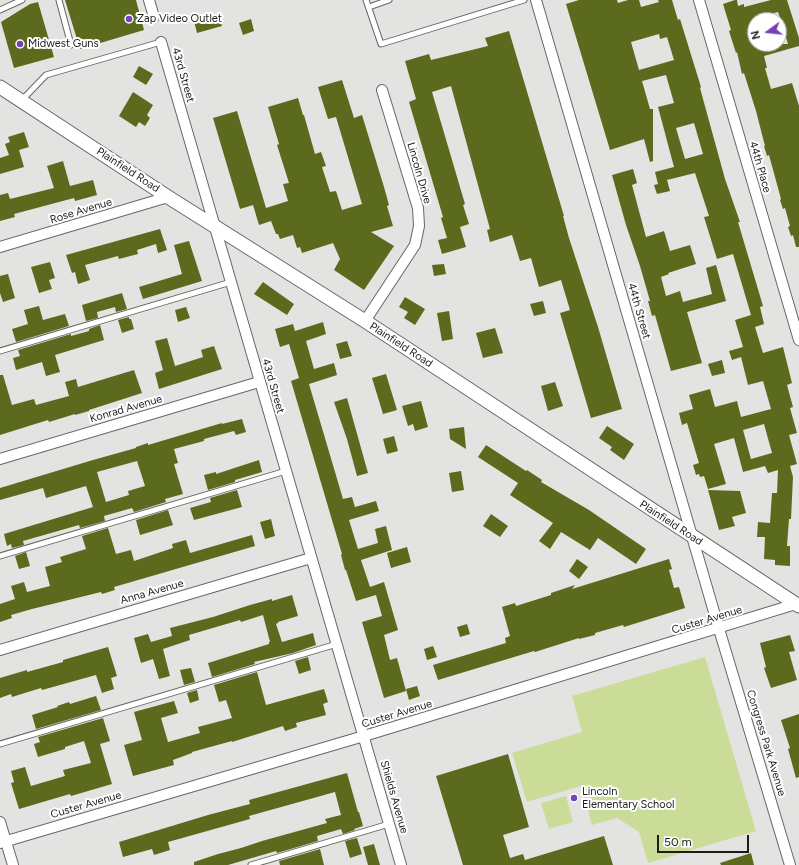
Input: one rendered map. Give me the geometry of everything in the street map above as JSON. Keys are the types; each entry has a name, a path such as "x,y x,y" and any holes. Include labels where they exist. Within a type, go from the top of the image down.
{"street":[{"path":"149,0 154,17"},
{"name":"44th Street","path":"536,0 719,629"},
{"name":"44th Place","path":"699,0 799,340"},
{"name":"43rd Street","path":"161,42 259,382 364,736"},
{"name":"Plainfield Road","path":"0,87 168,197 365,321 798,605"},
{"name":"Lincoln Drive","path":"365,321 415,244 419,226 418,208 382,90"},
{"name":"Rose Avenue","path":"0,247 168,197"},
{"name":"Konrad Avenue","path":"0,459 259,382"},
{"name":"Anna Avenue","path":"0,650 311,558"},
{"name":"Custer Avenue","path":"3,842 364,736 798,605"},
{"name":"Congress Park Avenue","path":"719,629 790,865"},
{"name":"Shields Avenue","path":"364,736 401,865"},
{"path":"0,822 3,842 13,865"}],"lane":[{"path":"0,10 22,0"},
{"path":"59,0 71,44"},
{"path":"366,0 380,44 524,0"},
{"path":"368,7 389,0"},
{"path":"22,101 46,75 161,42"},
{"path":"0,351 231,282"},
{"path":"0,556 286,471"},
{"path":"0,744 337,644"},
{"path":"251,865 389,824"}],"green space":[{"path":"705,657 756,831 648,863 639,832 617,818 592,825 581,786 527,802 512,753 582,732 572,696"},
{"path":"566,796 573,822 549,829 541,803"}],"building":[{"path":"65,0 136,0 144,30 80,49"},
{"path":"579,0 617,0 618,3 628,0 639,0 641,7 659,2 658,0 672,0 678,20 680,19 701,87 700,88 725,179 740,222 738,222 763,306 760,307 764,324 755,327 763,353 783,347 792,383 787,385 793,407 790,408 797,433 789,435 797,464 790,466 793,477 791,519 789,519 787,546 790,546 790,566 775,565 775,560 764,559 765,537 757,537 758,522 770,523 772,493 777,493 778,470 768,473 765,466 743,472 734,438 714,444 726,484 708,489 704,476 700,477 699,474 696,475 693,465 699,463 687,423 682,425 679,413 693,409 689,395 710,389 715,407 737,401 741,417 771,409 763,381 748,385 741,357 732,360 729,351 743,347 735,320 751,315 733,254 717,259 704,217 709,216 695,173 667,180 670,191 657,194 654,185 658,184 655,172 674,167 658,107 674,103 666,75 642,81 650,109 653,109 653,161 650,162 644,139 610,150 566,4","holes":["659,34 660,39 667,37 674,60 639,70 631,42","694,123 703,154 685,159 676,128","764,424 772,453 751,459 743,430"]},
{"path":"737,0 738,6 744,4 744,7 771,0 787,0 799,38 799,46 787,49 787,12 747,12 747,52 778,52 764,56 767,68 765,68 771,89 792,83 799,106 799,247 796,247 793,235 791,236 788,227 790,226 785,208 783,209 780,200 781,199 769,155 767,156 764,146 756,111 744,73 742,74 737,52 736,53 729,31 731,30 723,4"},
{"path":"38,2 54,57 14,68 1,22 30,4"},
{"path":"218,14 222,26 197,33 194,21"},
{"path":"251,19 254,31 243,35 239,23"},
{"path":"509,31 564,216 569,238 598,327 622,409 591,418 560,313 570,310 561,280 539,287 531,258 520,261 512,235 490,242 487,230 490,229 451,86 432,92 465,204 463,205 469,224 460,227 466,247 442,254 438,240 447,238 441,218 443,217 409,102 416,99 405,61 429,54 431,60 488,46 485,38"},
{"path":"139,66 153,74 146,85 133,77"},
{"path":"342,80 354,118 362,115 384,187 389,205 387,206 393,226 371,232 394,246 364,290 334,270 340,259 333,243 302,253 300,247 297,248 293,235 280,239 278,234 276,234 271,221 259,225 253,205 240,209 213,118 237,111 266,208 288,201 283,184 289,183 277,145 279,144 268,107 298,98 315,154 321,152 326,166 322,167 330,192 336,191 342,210 362,204 336,117 328,119 318,87"},
{"path":"133,92 153,105 147,115 150,118 145,126 139,122 136,127 119,116"},
{"path":"24,132 29,147 19,150 24,167 0,174 0,158 9,155 5,144 10,142 8,137"},
{"path":"63,161 70,186 93,180 97,195 75,201 74,198 14,214 15,217 0,221 0,195 8,193 10,199 54,188 47,166"},
{"path":"633,169 637,183 632,185 646,237 664,231 670,251 690,245 696,264 668,273 669,274 661,277 666,296 680,291 683,302 712,294 706,268 716,265 726,301 687,312 702,363 671,371 655,315 652,316 648,301 650,301 612,175"},
{"path":"160,229 167,250 158,253 156,244 137,250 138,254 119,259 118,256 85,265 90,280 78,284 75,272 72,273 66,255"},
{"path":"189,241 202,281 143,299 139,287 182,274 174,245"},
{"path":"50,262 55,278 49,280 52,289 39,293 31,267"},
{"path":"444,264 446,274 434,276 432,265"},
{"path":"8,274 15,298 3,302 0,293 0,276"},
{"path":"263,282 294,304 287,315 254,294"},
{"path":"122,293 127,309 116,312 115,307 97,312 98,318 86,321 82,305"},
{"path":"405,297 425,309 415,325 404,318 408,312 399,307"},
{"path":"543,301 546,313 534,316 530,304"},
{"path":"39,306 43,320 65,314 69,326 16,342 12,329 28,324 24,310"},
{"path":"186,307 190,318 178,322 175,310"},
{"path":"449,311 453,339 442,341 437,313"},
{"path":"129,317 134,329 122,333 118,320"},
{"path":"323,322 326,334 306,341 314,369 334,363 337,375 309,384 343,499 352,497 355,507 376,501 379,511 349,520 358,549 378,543 375,529 386,526 392,550 361,560 370,587 384,582 398,630 384,635 390,660 397,658 406,691 384,698 362,622 382,616 376,595 356,601 345,570 342,554 291,381 299,378 289,344 280,347 275,329 293,324 295,331"},
{"path":"100,325 104,340 55,355 60,372 46,376 42,362 16,370 13,358 20,356 18,350 71,334 71,336 89,331 89,329"},
{"path":"495,328 503,353 483,358 476,333"},
{"path":"167,338 175,366 203,357 201,350 214,346 222,369 159,389 155,373 163,370 155,341"},
{"path":"347,341 352,356 340,359 336,344"},
{"path":"722,360 725,373 712,376 708,364"},
{"path":"134,370 142,393 89,411 49,422 48,420 0,435 0,375 3,375 12,405 34,399 36,405 69,396 65,382 76,379 78,387"},
{"path":"386,374 397,410 383,414 372,378"},
{"path":"555,382 563,406 548,411 541,386"},
{"path":"347,398 368,473 357,476 347,439 334,402"},
{"path":"421,401 428,427 415,431 413,424 408,426 402,406"},
{"path":"242,419 246,432 236,435 234,431 174,449 178,463 174,464 183,494 165,499 166,502 134,512 132,508 104,516 105,521 80,528 79,525 23,541 24,545 12,548 11,544 7,546 4,534 93,507 86,486 46,498 43,488 0,500 0,488 136,448 148,443 148,445","holes":["137,461 145,486 128,491 129,495 106,502 97,472"]},
{"path":"607,426 634,444 624,460 610,450 612,447 599,438"},
{"path":"464,427 466,449 450,439 449,429"},
{"path":"394,436 398,451 387,454 383,439"},
{"path":"486,445 542,480 541,482 589,510 646,549 636,564 598,538 590,550 561,532 550,549 539,541 553,523 510,495 518,483 478,457"},
{"path":"259,460 262,472 208,490 204,475 216,472 216,474"},
{"path":"461,471 464,490 452,492 449,473"},
{"path":"237,490 242,507 194,520 190,508 211,502 210,498"},
{"path":"708,490 740,491 746,513 732,517 735,526 719,530"},
{"path":"168,510 173,525 140,535 136,520"},
{"path":"491,514 508,526 500,537 483,526"},
{"path":"271,519 275,536 265,539 260,522"},
{"path":"108,528 116,554 131,550 134,561 173,548 172,544 186,540 190,553 252,535 255,546 114,587 115,590 102,594 101,592 11,615 12,618 0,622 0,604 15,599 11,586 24,582 27,592 50,586 45,567 62,562 60,557 86,549 82,536"},
{"path":"407,547 411,562 391,568 387,553"},
{"path":"26,552 30,566 19,569 15,556"},
{"path":"577,559 588,567 579,579 569,571"},
{"path":"669,559 672,569 669,570 674,588 679,587 685,608 438,680 433,665 506,643 505,638 510,636 502,607 515,603 516,606 551,595 551,593 575,585 572,589"},
{"path":"292,595 298,616 276,624 282,642 313,633 316,645 293,653 254,662 255,664 212,677 208,663 269,644 270,642 263,615 189,635 190,640 163,649 170,676 159,679 153,659 141,663 134,638 148,634 151,642 172,636 170,628 272,599 272,601"},
{"path":"467,624 470,634 460,637 457,627"},
{"path":"790,635 795,651 789,652 797,680 771,688 764,668 766,667 760,643"},
{"path":"433,646 437,657 427,660 424,649"},
{"path":"108,647 117,676 111,678 114,689 102,693 96,675 42,690 41,688 12,697 11,694 0,698 0,678 63,662 63,660"},
{"path":"308,657 311,670 299,674 295,661"},
{"path":"191,668 195,682 184,685 180,670"},
{"path":"257,672 266,705 324,689 328,702 323,704 326,715 296,723 297,727 285,731 283,726 232,742 192,752 173,760 174,765 133,776 124,745 142,740 134,712 174,701 178,713 161,718 168,742 200,733 198,727 232,718 226,700 219,702 214,685"},
{"path":"417,686 420,696 409,700 406,689"},
{"path":"197,690 199,700 190,703 187,693"},
{"path":"96,696 101,710 36,729 32,715 69,702 70,704"},
{"path":"799,714 799,777 796,778 788,749 790,748 781,720"},
{"path":"103,718 110,741 100,744 112,784 71,796 70,794 19,809 11,783 14,782 11,771 25,767 31,786 65,776 63,770 91,763 84,741 65,747 65,749 38,757 34,744 40,742 38,737"},
{"path":"508,754 529,827 503,835 510,858 523,854 525,860 604,836 613,865 463,865 436,776"},
{"path":"347,773 363,826 354,829 355,830 343,834 341,829 317,836 318,841 228,865 194,865 194,862 218,854 327,823 325,819 341,815 335,792 249,816 250,819 168,842 170,850 154,855 152,849 123,857 119,842 250,804 249,800"},
{"path":"357,838 362,854 350,858 345,841"},
{"path":"374,844 380,865 368,865 363,847"},
{"path":"320,849 324,865 280,865 279,861"},
{"path":"751,853 754,865 721,865 720,863"}],"place":[{"name":"Zap Video Outlet","path":"129,19"},
{"name":"Midwest Guns","path":"20,44"},
{"name":"Lincoln Elementary School","path":"574,798"}]}
